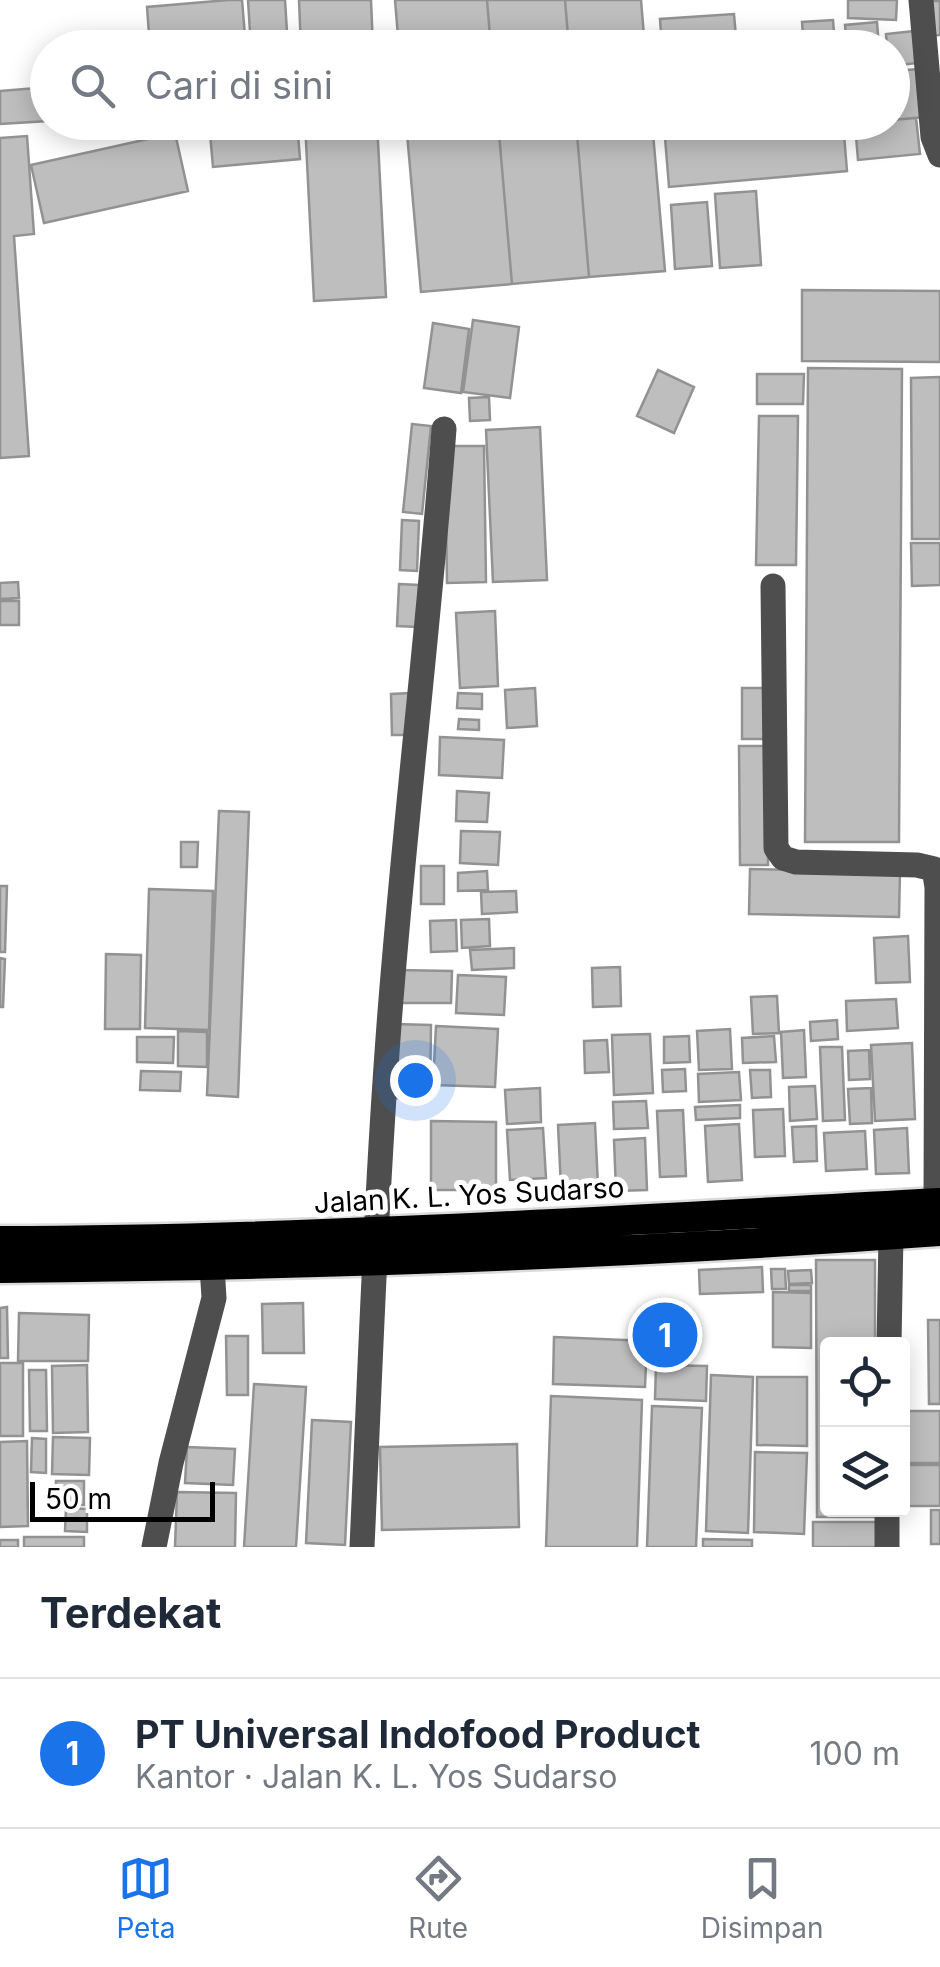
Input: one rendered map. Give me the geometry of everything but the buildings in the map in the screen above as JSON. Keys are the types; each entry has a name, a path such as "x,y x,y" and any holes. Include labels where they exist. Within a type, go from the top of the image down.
{"highway":[{"name":"Jalan K. L. Yos Sudarso","path":"871,1226 939,1212"},
{"name":"Jalan K. L. Yos Sudarso","path":"0,1241 377,1246 491,1256 871,1226 939,1212"},
{"name":"Jalan K. L. Yos Sudarso","path":"0,1268 212,1266 377,1246"}],"street":[{"path":"921,0 933,137 940,155"},
{"path":"362,1547 388,1029 444,429"},
{"path":"772,586 776,848 784,858 796,862 917,865 934,869 939,1212"},
{"path":"871,1226 889,1337"},
{"path":"154,1547 170,1463 214,1298 212,1266"},
{"path":"886,1547 887,1517"}],"place":[{"name":"PT Universal Indofood Product","path":"665,1335"}]}
